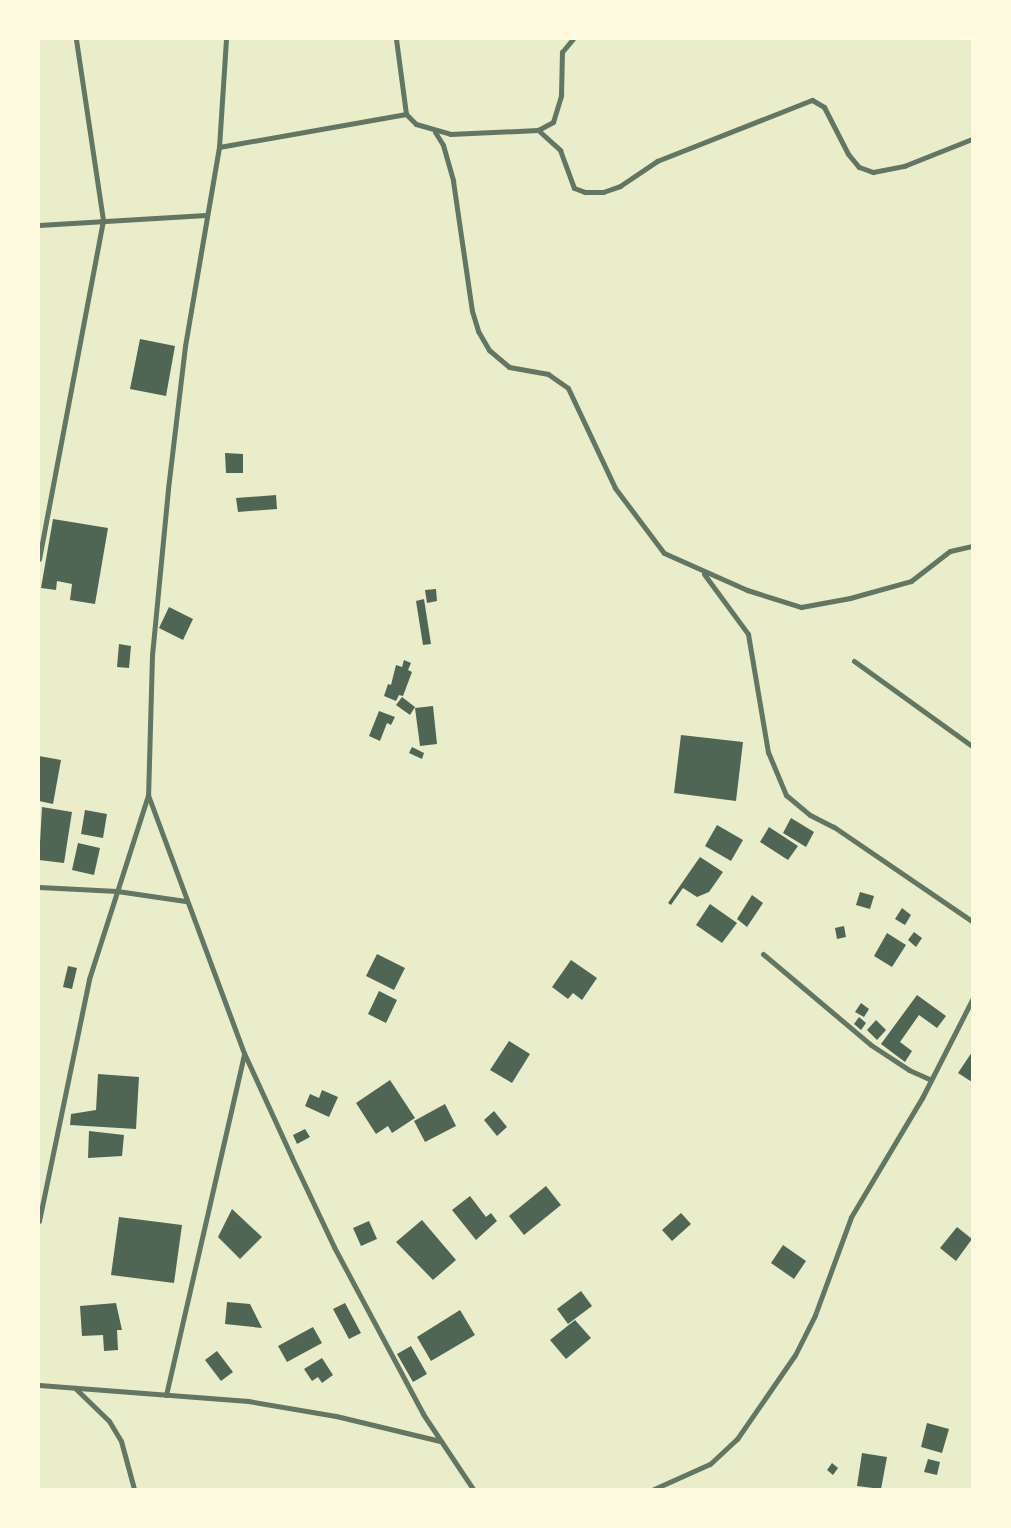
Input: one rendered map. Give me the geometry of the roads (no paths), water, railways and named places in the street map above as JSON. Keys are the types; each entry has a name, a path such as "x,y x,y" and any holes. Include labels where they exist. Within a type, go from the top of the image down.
{"street":[{"path":"39,559 103,220 76,39"},
{"path":"39,1222 89,979 148,795 152,656 167,498 206,215 220,147 226,39"},
{"path":"396,39 406,114 416,124 435,132 538,130 553,122 559,111 562,52 573,39"},
{"path":"538,130 560,150 574,188 585,192 603,192 620,186 658,160 812,100 824,107 848,154 859,167 873,172 904,166 972,139"},
{"path":"220,147 406,114"},
{"path":"435,132 443,145 453,181 472,311 489,350 510,367 548,374 568,388 615,488 655,544 664,553 703,572 786,604 814,607 911,581 950,551 972,546"},
{"path":"39,225 206,215"},
{"path":"703,572 748,634 768,752 786,795 810,815 834,826 972,921"},
{"path":"854,661 972,746"},
{"path":"148,795 185,901 244,1053 334,1247 440,1441 473,1489"},
{"path":"39,887 117,891 185,901"},
{"path":"763,954 871,1045 910,1070 931,1080"},
{"path":"654,1489 710,1464 737,1439 795,1355 815,1314 851,1217 931,1080 972,1000"},
{"path":"166,1395 244,1053"},
{"path":"39,1386 75,1387 248,1401 336,1416 440,1441"},
{"path":"75,1387 109,1421 121,1441 134,1489"}]}
